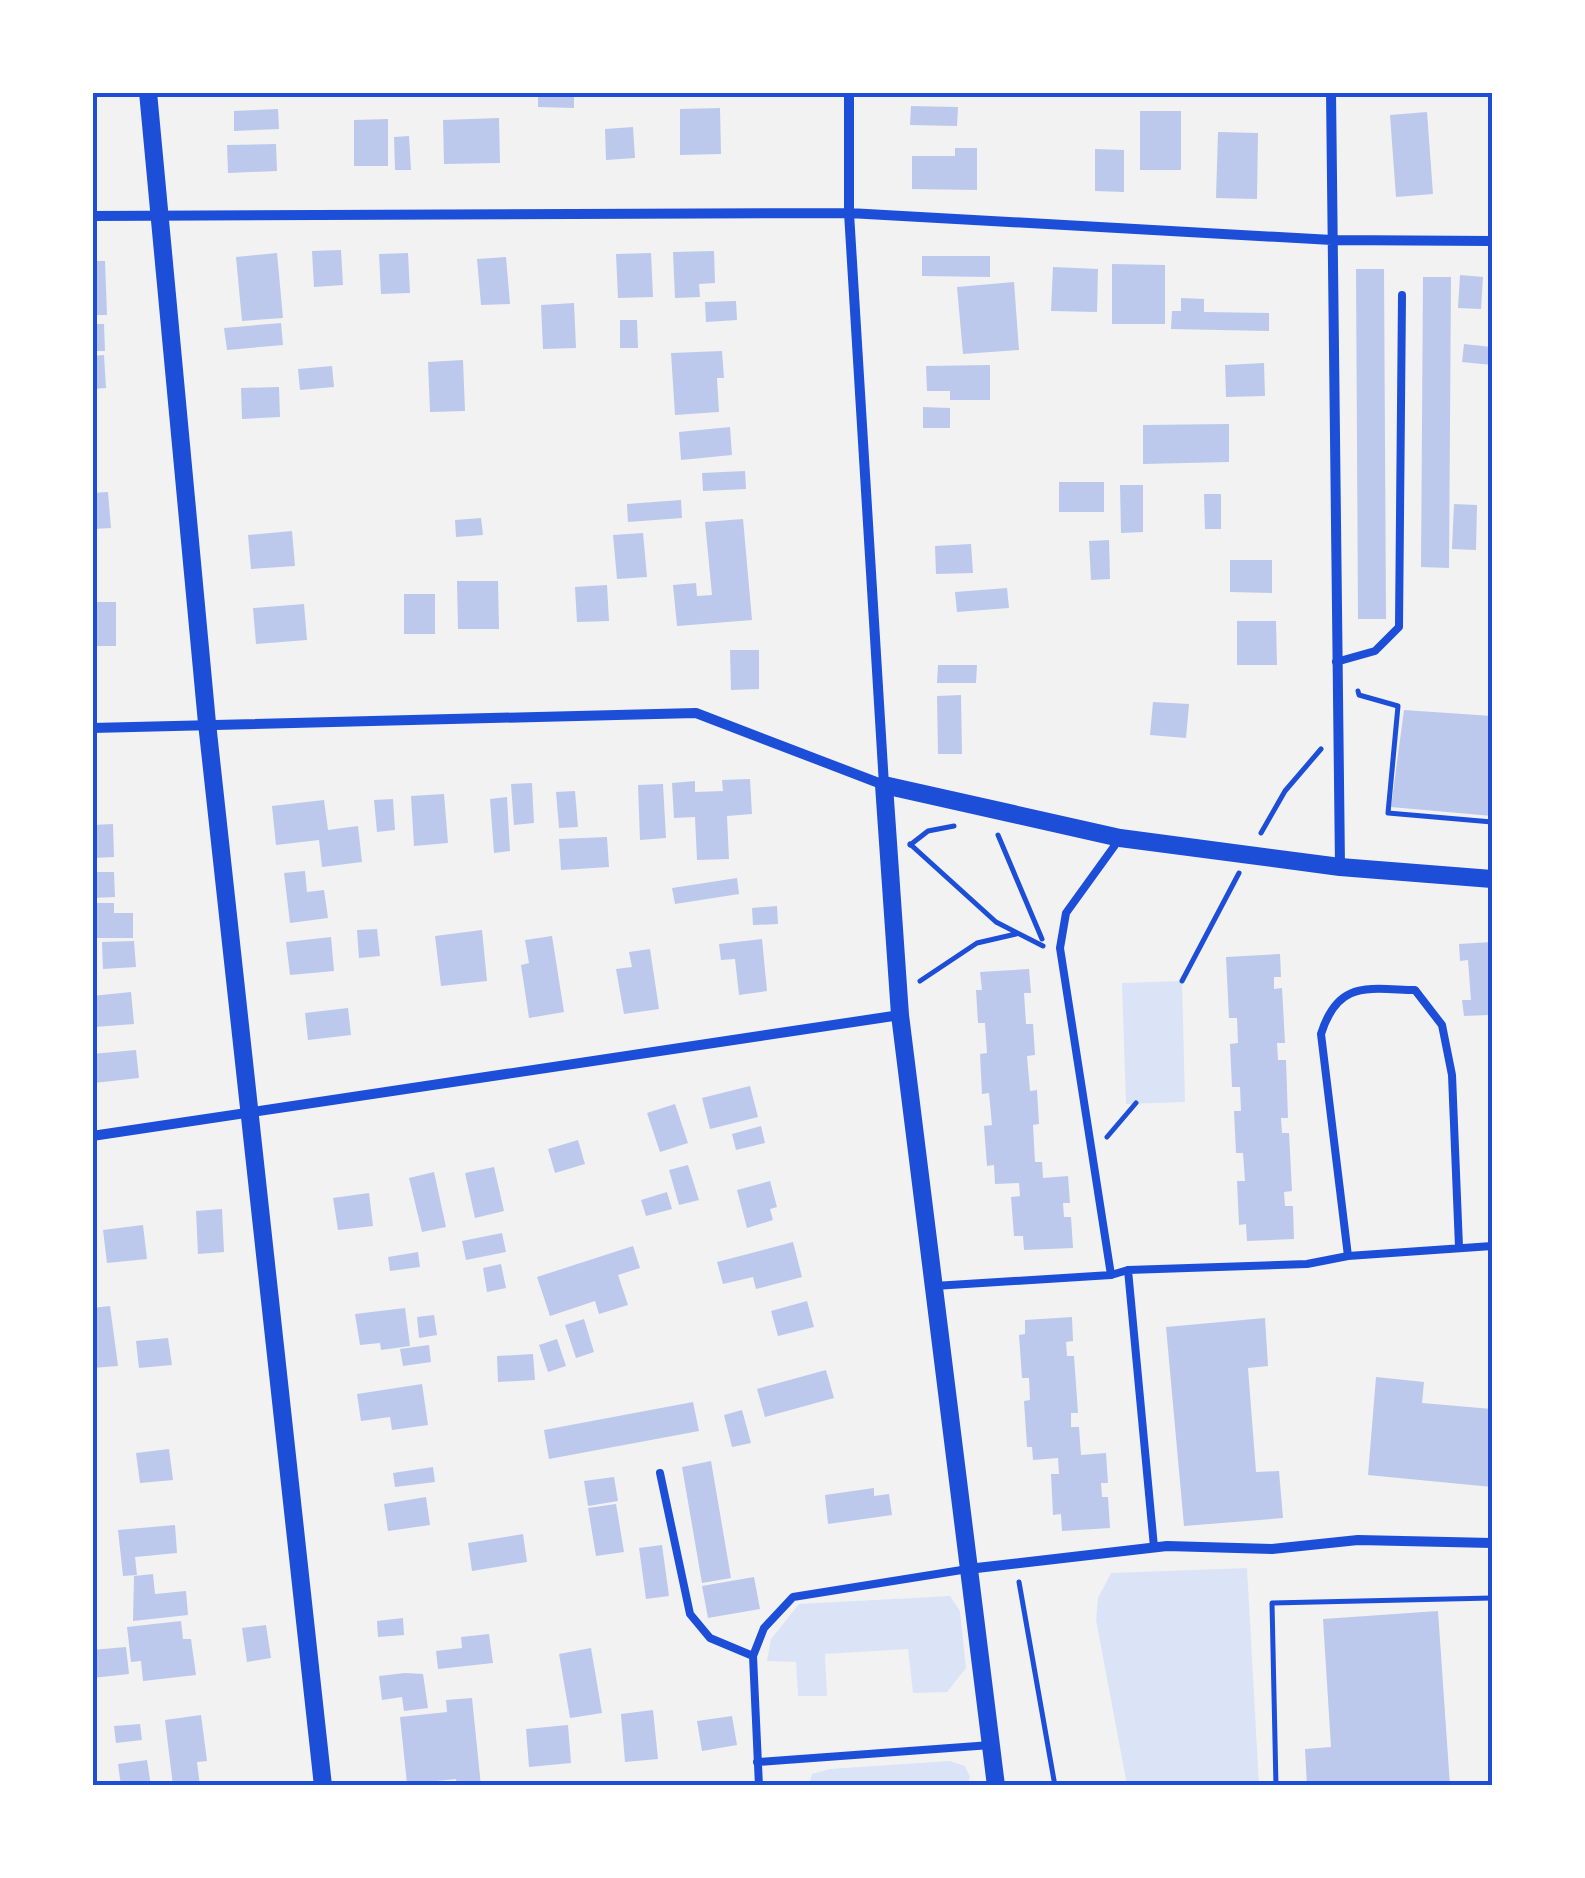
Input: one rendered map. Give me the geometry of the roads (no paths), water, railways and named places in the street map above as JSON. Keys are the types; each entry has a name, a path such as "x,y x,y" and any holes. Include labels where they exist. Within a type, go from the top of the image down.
{"street":[{"path":"148,92 207,723 253,1113 324,1786"},
{"path":"849,92 849,214 900,1015 996,1786"},
{"path":"1331,92 1340,867"},
{"path":"92,216 849,214 1332,240 1492,241"},
{"path":"92,728 696,712 884,785 1120,838 1340,867 1492,880"},
{"path":"92,1136 900,1015"},
{"path":"968,1568 1154,1547 1272,1549 1358,1540 1492,1544"}],"lane":[{"path":"1336,662 1375,650 1399,627 1402,296"},
{"path":"1111,1276 1060,948 1066,913 1120,838"},
{"path":"1348,1256 1321,1034 1329,1008 1354,989 1415,990 1442,1025 1458,1134 1459,1247"},
{"path":"934,1286 1111,1276 1128,1270 1307,1264 1348,1256 1492,1246"},
{"path":"1128,1270 1154,1547"},
{"path":"660,1473 690,1614 710,1638 753,1656"},
{"path":"759,1786 753,1656 764,1628 792,1597 968,1568"},
{"path":"757,1762 991,1745"}]}
